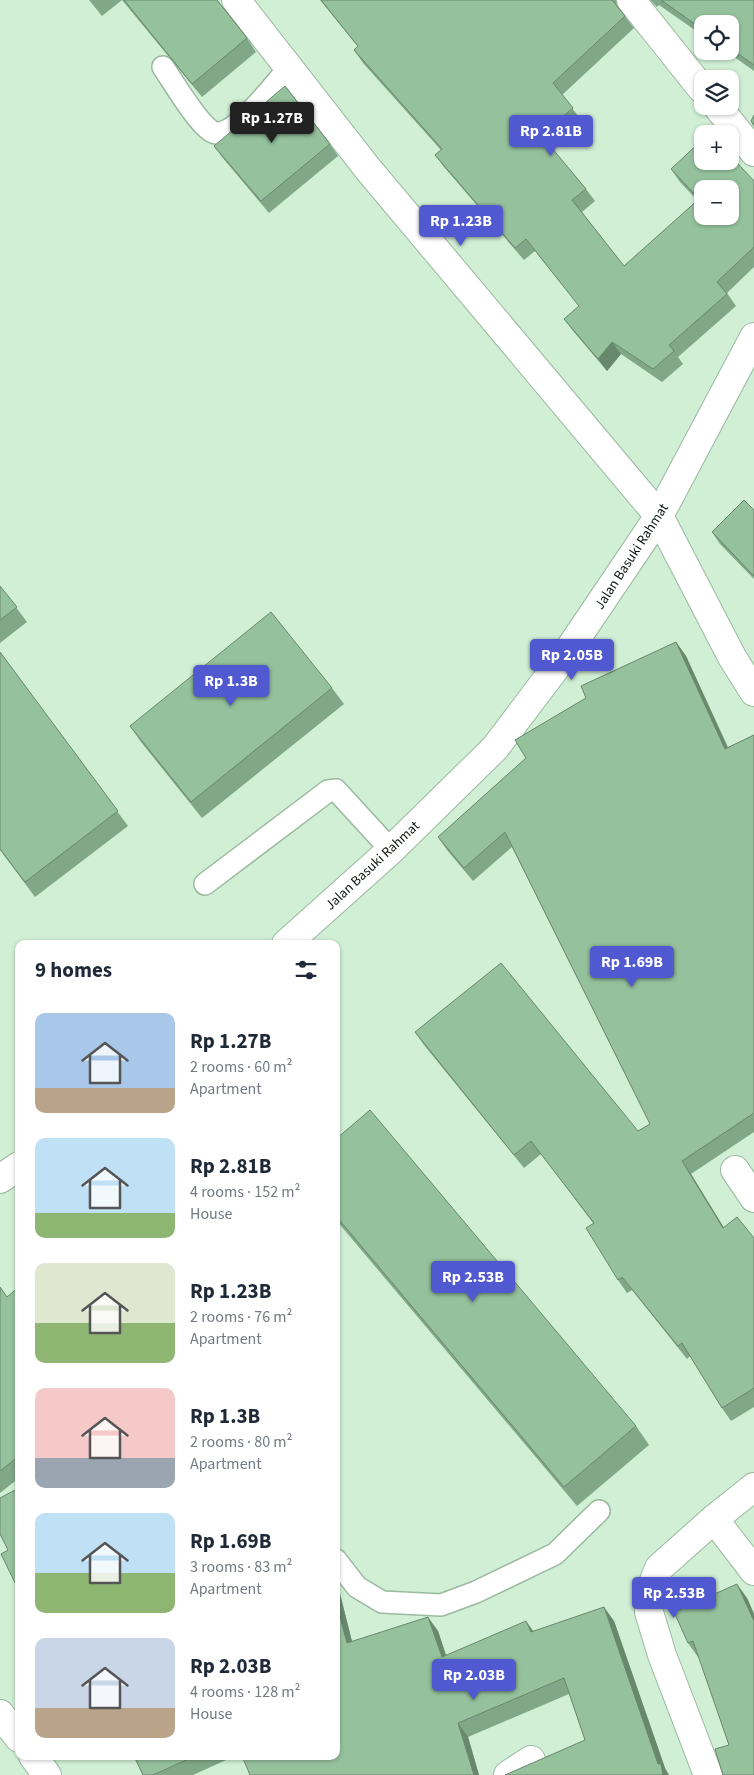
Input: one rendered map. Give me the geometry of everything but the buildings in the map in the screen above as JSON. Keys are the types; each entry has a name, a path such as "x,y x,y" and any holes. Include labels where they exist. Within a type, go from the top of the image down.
{"street":[{"path":"236,0 368,169 659,516 732,657 754,692"},
{"path":"631,0 694,79"},
{"path":"724,115 754,152"},
{"name":"Jalan Basuki Rahmat","path":"290,940 390,850 495,748 566,654 659,516 754,337"},
{"path":"0,1179 15,1169"},
{"path":"735,1170 754,1198"},
{"path":"708,1775 662,1655 649,1612 649,1593 659,1568 714,1519 754,1488"},
{"path":"714,1519 754,1571"},
{"path":"0,1714 15,1733"},
{"path":"36,1760 47,1775"},
{"path":"508,1775 531,1760"}],"lane":[{"path":"162,66 203,123 212,132 221,134 234,128 290,67"},
{"path":"205,884 328,791 336,790 390,850"},
{"path":"340,1565 357,1587 382,1602 441,1605 476,1592 555,1554 599,1511"}]}
